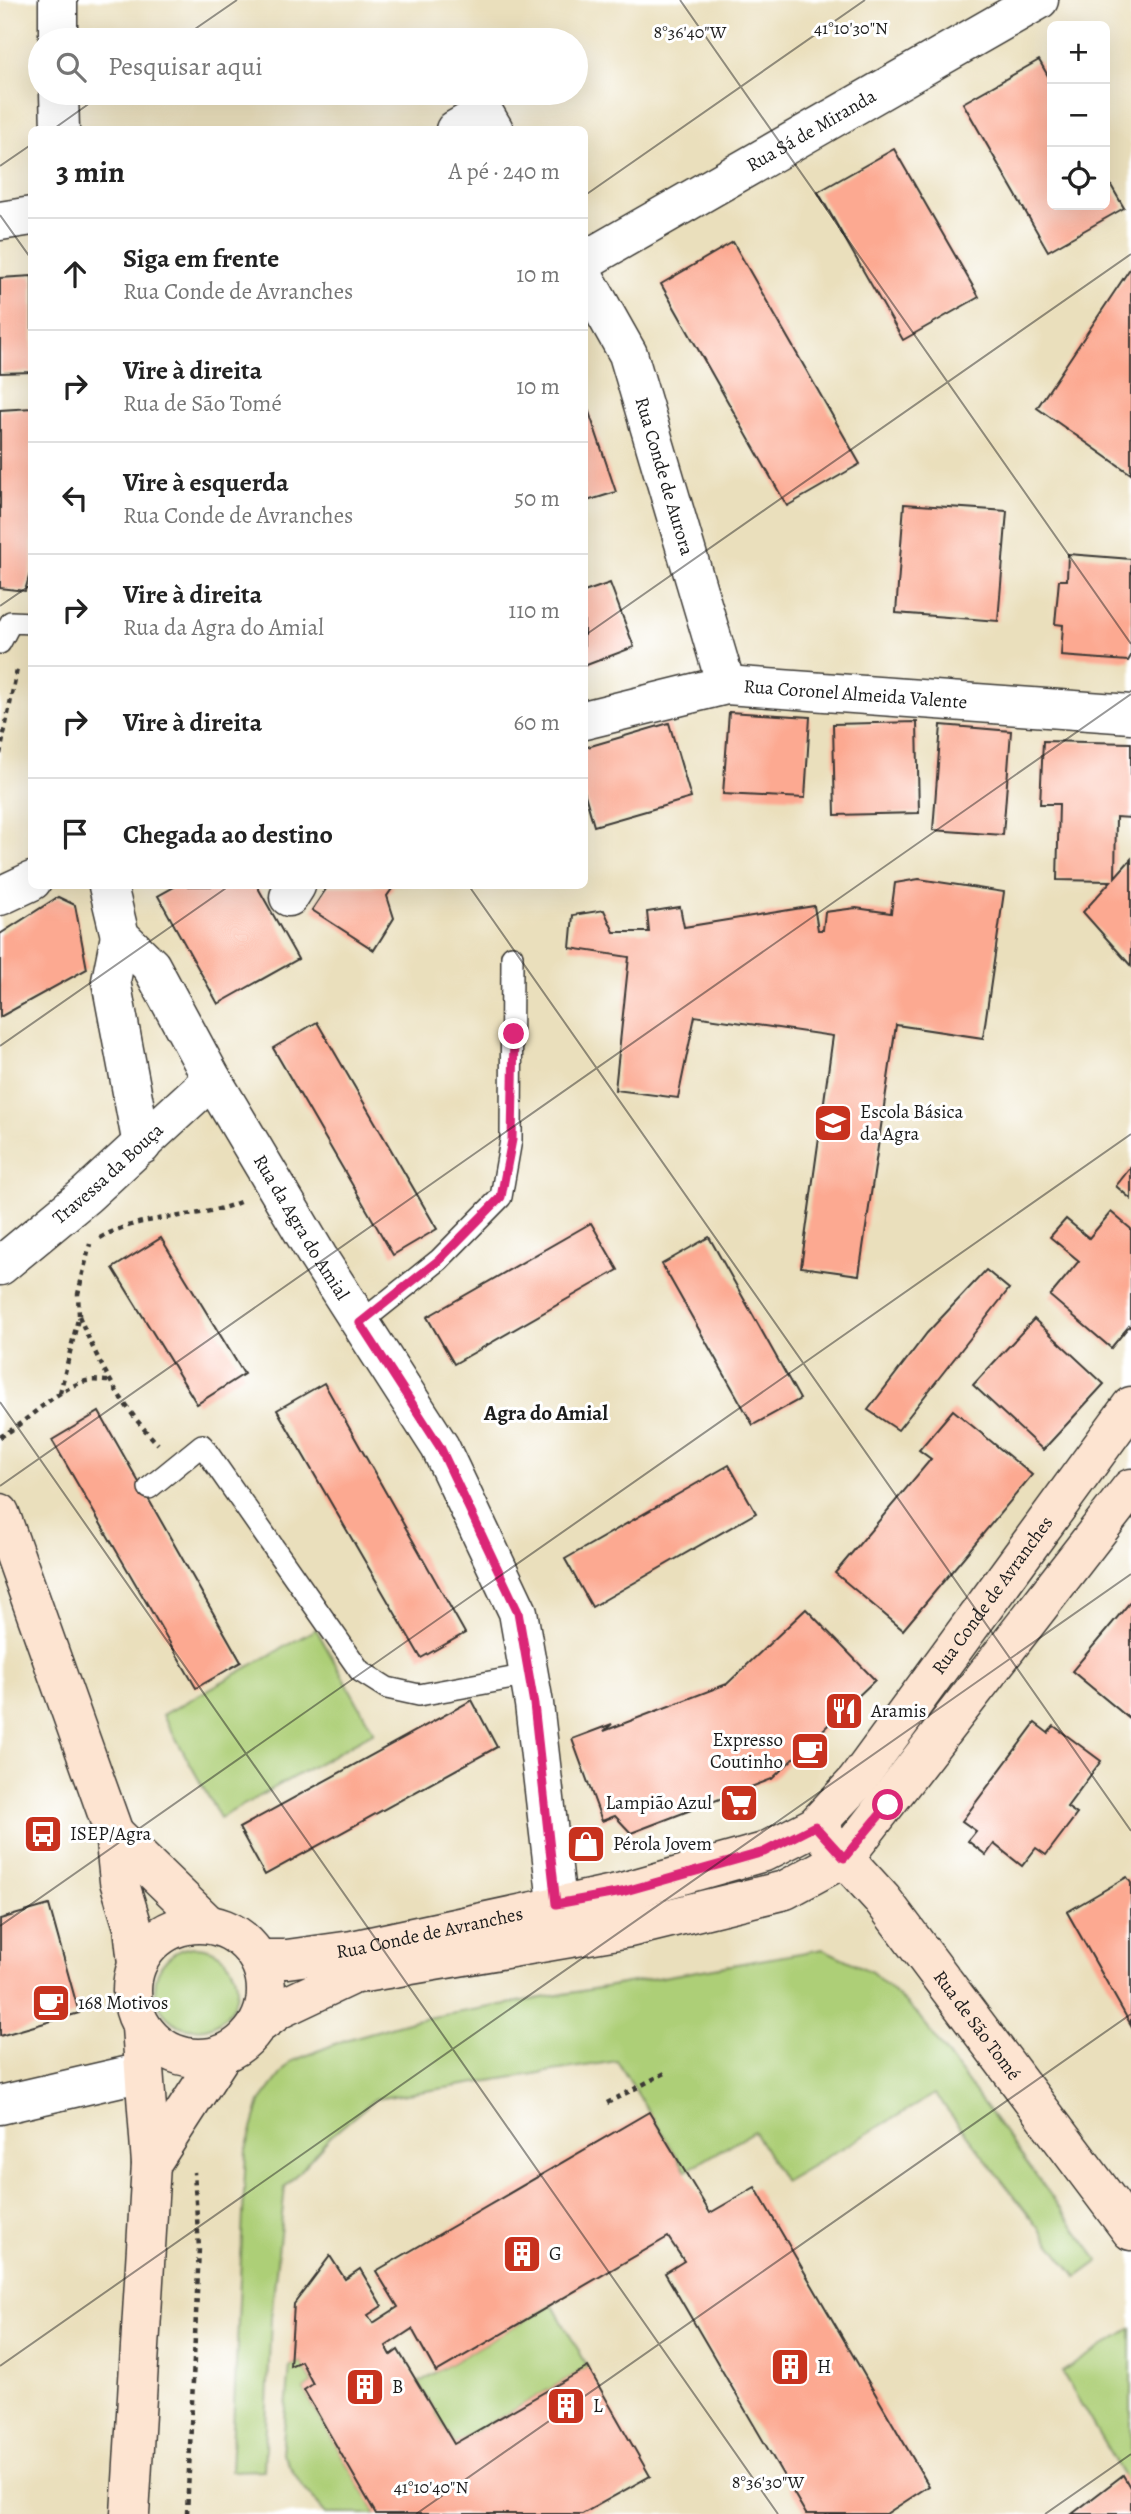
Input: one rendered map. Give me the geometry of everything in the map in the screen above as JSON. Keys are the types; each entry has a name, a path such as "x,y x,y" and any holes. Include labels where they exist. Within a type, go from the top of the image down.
{"street":[{"path":"58,0 58,28"},
{"name":"Rua Sá de Miranda","path":"588,259 1039,0"},
{"path":"462,126 484,113 492,126"},
{"path":"0,221 28,217"},
{"name":"Rua Conde de Aurora","path":"588,283 628,354 726,685"},
{"name":"Rua Coronel Almeida Valente","path":"588,719 726,685 1131,714"},
{"path":"0,896 28,883"},
{"path":"109,889 120,936 111,981 142,1145"},
{"name":"Rua da Agra do Amial","path":"120,936 151,966 212,1079 275,1186 440,1447 518,1612 529,1675 559,1922"},
{"name":"Travessa da Bouça","path":"0,1266 86,1195 212,1079"},
{"name":"Rua Conde de Avranches","path":"258,2025 304,1996 352,1975 559,1922 622,1892 764,1852 815,1826 856,1782 1131,1406"},
{"name":"Rua Conde de Avranches","path":"259,1959 327,1954 559,1922 629,1928 785,1890 844,1858 1131,1488"},
{"path":"0,1513 114,1833 119,1881 133,1927 137,1964 132,1996 141,2027 151,2164 130,2514"},
{"name":"Rua de São Tomé","path":"815,1826 882,1899 1131,2231"},
{"path":"114,1833 208,1924"},
{"path":"137,1964 149,1945 165,1932 186,1924 208,1924 229,1930 246,1942 259,1959 266,1980 266,2003 258,2025 243,2042 221,2056 198,2060 178,2056 157,2045 141,2027"},
{"path":"151,2164 221,2056"},
{"path":"0,2105 143,2072"}],"lane":[{"path":"0,643 11,622 28,623"},
{"path":"360,1323 439,1260 501,1197 512,1140 512,956"},
{"path":"149,1488 202,1444 360,1671 387,1688 419,1695 529,1675"}],"path":[{"path":"0,754 28,628"},
{"path":"90,1244 120,1227 159,1217 215,1213 275,1186"},
{"path":"60,1393 79,1315 78,1294 90,1244 86,1195"},
{"path":"79,1315 93,1349 136,1422 178,1464"},
{"path":"0,1437 22,1425 60,1393 85,1381 111,1381"},
{"path":"607,2103 669,2071"},
{"path":"187,2514 199,2248 194,2168"}],"green space":[{"path":"316,1629 374,1732 220,1818 163,1715"},
{"path":"196,1947 212,1950 225,1959 234,1972 237,1988 234,2004 225,2017 212,2026 196,2029 180,2026 167,2017 158,2004 155,1988 158,1972 167,1959 180,1950"},
{"path":"823,1949 872,1972 918,2015 1099,2261 1077,2277 935,2094 784,2182 754,2131 686,2171 617,2061 375,2099 331,2136 285,2187 271,2318 264,2470 231,2471 246,2150 260,2102 290,2062 345,2040 415,2020"},
{"path":"552,2304 588,2367 454,2444 418,2383"},
{"path":"1131,2328 1131,2489 1062,2372"},
{"path":"301,2361 313,2384 304,2390 376,2514 326,2514 301,2485 282,2453 290,2366"}],"building":[{"path":"1039,60 1047,74 1047,210 1110,210 1110,184 1124,208 1048,251 963,103"},
{"path":"894,149 979,297 903,340 818,192"},
{"path":"733,242 860,464 787,506 661,284"},
{"path":"1131,267 1131,474 1037,408"},
{"path":"28,276 28,372 0,373 0,278"},
{"path":"28,408 28,580 25,591 0,588 0,410"},
{"path":"588,409 616,492 588,501"},
{"path":"904,504 1007,511 998,621 896,613"},
{"path":"1068,554 1131,559 1131,656 1128,661 1061,656 1063,625 1055,624 1059,580 1067,580"},
{"path":"610,583 634,647 588,664 588,591"},
{"path":"729,712 810,717 805,798 723,794"},
{"path":"917,722 919,813 835,815 833,724"},
{"path":"669,723 691,798 594,826 588,805 588,747"},
{"path":"941,725 1011,731 1003,835 933,830"},
{"path":"1043,741 1131,743 1131,818 1116,817 1115,877 1131,859 1131,966 1083,912 1111,881 1057,880 1059,804 1040,804"},
{"path":"919,879 1004,892 983,1038 896,1025 859,1275 801,1267 833,1036 695,1016 678,1098 615,1090 629,957 570,948 573,915 604,910 614,932 649,932 647,912 680,907 684,927 814,906 818,930 823,930 825,912 856,908 891,913 895,883"},
{"path":"171,889 259,889 298,959 218,1004 158,896"},
{"path":"326,889 392,889 387,896 394,918 374,950 312,910"},
{"path":"58,897 75,905 87,969 0,1017 0,934"},
{"path":"317,1022 437,1229 393,1255 273,1048"},
{"path":"1131,1167 1131,1199 1116,1186"},
{"path":"1111,1212 1131,1229 1131,1328 1129,1326 1111,1348 1050,1296 1079,1261 1050,1237 1066,1219 1089,1238"},
{"path":"591,1223 618,1270 454,1364 427,1317"},
{"path":"709,1237 800,1399 753,1425 662,1264"},
{"path":"161,1238 244,1374 197,1404 113,1268"},
{"path":"986,1270 1009,1289 898,1430 868,1410 927,1333"},
{"path":"1034,1319 1104,1384 1043,1450 973,1385"},
{"path":"324,1383 465,1633 421,1658 277,1410"},
{"path":"953,1410 1032,1475 903,1630 835,1573 931,1459 919,1450"},
{"path":"99,1412 241,1662 196,1688 52,1440"},
{"path":"729,1465 756,1513 592,1607 565,1559"},
{"path":"1131,1601 1131,1720 1072,1671"},
{"path":"806,1609 875,1680 772,1779 631,1833 615,1816 602,1821 572,1739 612,1724 604,1731 727,1684"},
{"path":"472,1700 497,1747 265,1875 239,1828"},
{"path":"1035,1723 1048,1733 1054,1726 1101,1761 1067,1807 1077,1814 1046,1855 1036,1848 1022,1866 994,1844 986,1855 968,1841 976,1831 962,1821"},
{"path":"1127,1877 1131,1883 1131,2025 1067,1912"},
{"path":"49,1905 79,2013 0,2036 0,1919"},
{"path":"649,2112 710,2213 755,2187 929,2486 886,2514 806,2514 665,2273 684,2261 668,2237 436,2372 412,2329 386,2346 391,2355 398,2350 454,2444 588,2367 650,2476 582,2514 376,2514 304,2390 313,2384 301,2361 290,2366 294,2304 330,2256 345,2279 360,2269 382,2306 368,2315 373,2323 398,2307 376,2271"},
{"path":"1123,2475 1131,2489 1131,2514 1072,2514"}],"place":[{"name":"Escola Básica da Agra","path":"833,1123"},
{"name":"Aramis","path":"844,1711"},
{"name":"Expresso Coutinho","path":"810,1751"},
{"name":"Lampião Azul","path":"739,1803"},
{"name":"ISEP/Agra","path":"43,1834"},
{"name":"Pérola Jovem","path":"586,1844"},
{"name":"168 Motivos","path":"51,2003"},
{"name":"G","path":"522,2254"},
{"name":"H","path":"790,2367"},
{"name":"B","path":"365,2387"},
{"name":"L","path":"566,2406"}],"district":[{"name":"Agra do Amial","path":"546,1413"}],"route":[{"path":"514,1034 512,1140 501,1197 439,1260 360,1323 440,1447 518,1612 534,1704 556,1904 622,1892 764,1852 815,1826 844,1858 888,1805"}]}
